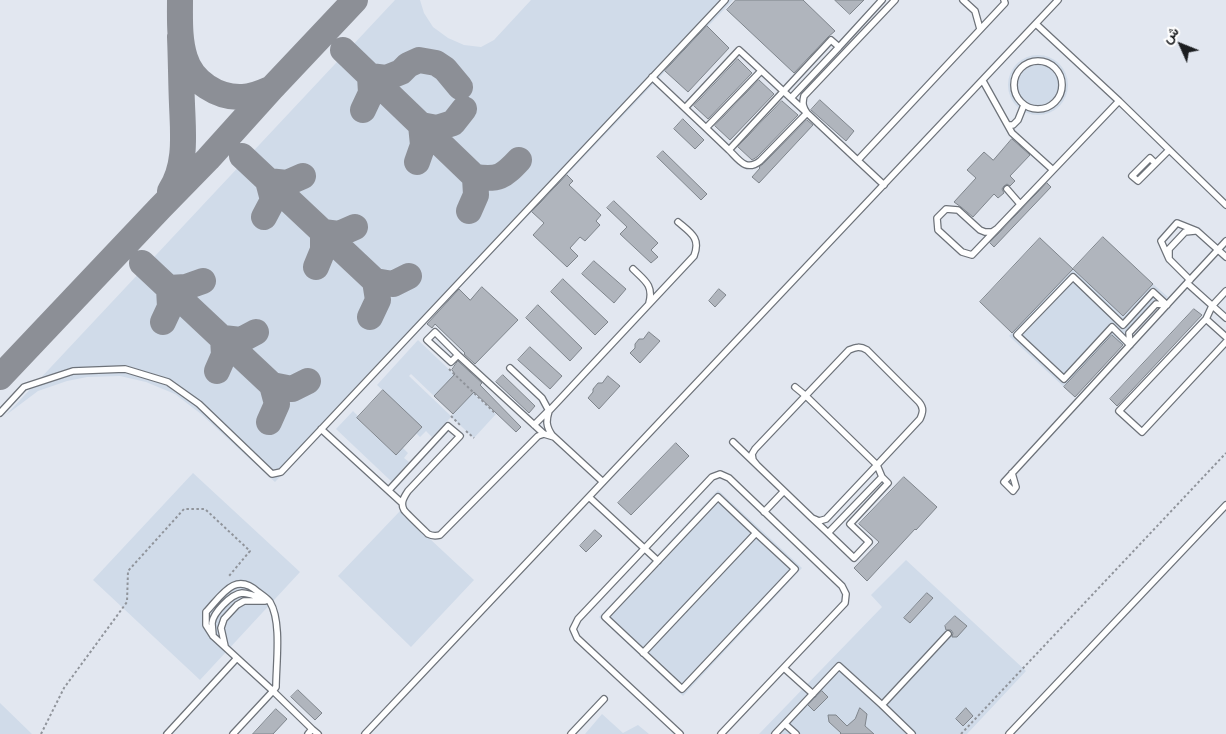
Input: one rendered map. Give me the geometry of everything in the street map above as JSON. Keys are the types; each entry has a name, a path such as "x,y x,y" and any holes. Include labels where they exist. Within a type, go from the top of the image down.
{"lane":[{"path":"0,413 24,387 73,371 125,369 168,382 199,404 272,474 281,472 725,0"},
{"path":"791,98 882,0"},
{"path":"807,113 803,107 804,96 895,0"},
{"path":"962,0 975,11 980,29"},
{"path":"858,160 1005,3 1004,0"},
{"path":"365,734 1058,0"},
{"path":"1036,24 1226,205"},
{"path":"729,150 832,40 839,47"},
{"path":"685,108 739,50 884,185"},
{"path":"1036,61 1044,62 1054,67 1061,79 1062,88 1058,98 1052,105 1043,109 1033,109 1024,105 1015,94 1013,85 1016,75 1021,68 1028,63 1036,61"},
{"path":"706,128 761,70"},
{"path":"652,77 744,164 750,166 760,161 807,113"},
{"path":"982,80 1012,133 1053,170"},
{"path":"998,228 992,232 980,230 958,210 946,209 938,218 938,230 962,252 972,255 998,228 1020,204 1119,101"},
{"path":"1008,125 1013,125 1018,120 1024,105"},
{"path":"1156,163 1168,150"},
{"path":"1007,189 1020,204"},
{"path":"534,425 694,256 697,249 696,241 692,234 678,222"},
{"path":"1226,257 1197,231 1177,223 1161,241 1169,259 1212,306 1226,318"},
{"path":"1169,259 1169,249 1185,232 1197,231"},
{"path":"1167,305 1226,241"},
{"path":"633,269 650,286 649,305"},
{"path":"1130,345 1112,327 1064,379 1017,335 1073,277 1123,325 1153,292 1167,305"},
{"path":"1226,291 1212,306 1206,319 1120,412 1142,432 1226,342"},
{"path":"1012,472 1130,345 1129,333 1156,304 1167,305"},
{"path":"1206,319 1226,337"},
{"path":"458,355 451,362 427,340 435,332 544,434 554,437"},
{"path":"756,465 752,454 755,449 849,350 861,347 866,350 919,402 923,411 920,419 826,519 819,521 812,518"},
{"path":"510,368 542,398 549,411 546,419 547,428 554,437 603,482"},
{"path":"733,442 854,558 869,542 850,524 888,483 882,477 877,465 806,396 795,388"},
{"path":"389,490 448,426 460,436 408,491 402,503"},
{"path":"321,429 389,490 402,503 404,510 428,534 436,536 440,535 538,436 544,434"},
{"path":"680,734 577,638 573,629 578,619 712,477 720,474 729,478 842,586 846,594 845,603 721,734"},
{"path":"828,533 882,477"},
{"path":"764,512 784,491"},
{"path":"589,497 658,561"},
{"path":"718,497 756,533 795,569 682,689 605,617 718,497"},
{"path":"1009,734 1226,505"},
{"path":"643,653 756,533"},
{"path":"233,734 273,691 276,687 276,616 269,601 252,586 240,583 230,587 206,612 206,625 213,636 273,691 318,734"},
{"path":"213,636 212,622 216,613 232,596 242,593 250,594 269,601"},
{"path":"226,648 221,628 224,619 237,605 244,601 269,601"},
{"path":"882,705 948,634"},
{"path":"167,734 237,658"},
{"path":"775,734 839,666 912,734"},
{"path":"784,668 813,694"},
{"path":"571,734 604,698"},
{"path":"785,724 796,734"},
{"path":"308,734 312,729"}],"path":[{"path":"446,367 496,414"},
{"path":"961,734 1226,453"},
{"path":"41,734 64,688 127,602 128,571 184,509 205,509 250,551 229,576"}],"shaded area":[{"path":"395,0 420,0 424,13 433,27 448,38 464,45 481,47 494,40 531,0 733,0 275,482 201,414 175,394 146,382 120,376 87,377 67,381 38,391 6,415"},
{"path":"1038,55 1055,60 1063,68 1068,85 1063,102 1055,110 1038,115 1021,110 1013,102 1008,85 1013,68 1021,60"},
{"path":"1073,269 1123,316 1153,284 1168,297 1123,345 1112,335 1064,387 1009,336"},
{"path":"418,340 496,414 474,438 451,417 432,437 426,431 420,437 416,433 422,427 377,385","holes":["411,374 434,396 446,383 465,401 451,416 409,376"]},
{"path":"353,411 359,417 357,419 395,454 403,448 408,453 404,458 409,462 392,482 336,429"},
{"path":"193,473 300,572 200,680 93,580"},
{"path":"718,490 802,568 683,696 599,617"},
{"path":"400,511 474,580 411,647 338,576"},
{"path":"906,560 1026,671 967,734 759,734 882,607 871,595"},
{"path":"0,703 32,734 0,734"},
{"path":"602,714 623,733 638,725 649,734 585,734"}],"building":[{"path":"736,0 803,0 835,31 794,73 727,10"},
{"path":"835,0 864,0 850,14"},
{"path":"707,26 729,48 688,92 665,71"},
{"path":"738,59 752,73 708,119 694,106"},
{"path":"759,80 774,94 730,140 715,126"},
{"path":"820,100 854,131 846,141 811,110"},
{"path":"782,101 798,115 752,160 738,147"},
{"path":"683,119 704,140 695,149 674,129"},
{"path":"807,120 813,125 759,183 752,177 759,167"},
{"path":"1012,139 1030,155 1010,176 1015,181 1010,186 1007,184 1004,186 1002,189 1004,193 998,198 994,194 973,217 954,202 976,178 967,170 984,152 993,160"},
{"path":"663,151 707,194 701,200 657,157"},
{"path":"567,175 573,181 569,185 601,215 596,221 600,225 585,241 580,237 570,248 578,256 567,267 533,235 544,223 532,212"},
{"path":"1047,183 1051,187 994,247 990,243"},
{"path":"614,201 658,243 651,250 658,257 651,263 620,234 627,227 607,208"},
{"path":"1103,237 1153,284 1123,316 1073,269"},
{"path":"1040,238 1073,269 1012,333 980,302"},
{"path":"594,261 626,289 614,303 582,274"},
{"path":"563,279 608,322 595,335 551,292"},
{"path":"482,287 518,320 475,364 435,324 432,328 427,324 459,289 470,300"},
{"path":"719,289 726,295 715,307 709,301"},
{"path":"538,305 582,348 570,361 526,318"},
{"path":"1194,309 1202,315 1117,406 1110,399"},
{"path":"649,332 660,341 640,363 630,353 635,348 635,344 639,339 643,339"},
{"path":"1112,335 1123,345 1075,397 1064,387"},
{"path":"530,347 562,376 550,389 518,360"},
{"path":"458,361 482,383 480,385 521,427 516,432 474,392 453,414 434,396 455,374 452,370"},
{"path":"503,375 535,406 529,413 496,382"},
{"path":"608,376 620,386 599,409 588,398 598,383 602,383"},
{"path":"383,390 422,427 396,455 357,418"},
{"path":"676,443 689,456 631,515 618,503"},
{"path":"904,477 937,507 867,581 854,568 879,542 859,524"},
{"path":"595,530 602,536 586,552 580,546"},
{"path":"927,593 933,598 910,623 904,618"},
{"path":"955,616 967,626 957,637 952,637 953,633 951,630 946,630 945,626"},
{"path":"298,690 322,713 315,720 291,697"},
{"path":"822,691 828,697 814,711 808,705"},
{"path":"860,708 867,714 865,726 874,734 840,734 829,722 828,715 836,715 847,726 855,719"},
{"path":"966,708 973,716 963,726 956,719"},
{"path":"276,709 287,719 273,734 253,734"}],"taxiway":[{"path":"180,0 180,29 183,51 188,67 200,81 215,91 233,97 250,96 272,88"},
{"path":"0,377 208,159 355,0"},
{"path":"170,191 179,171 183,149 180,37"},
{"path":"343,50 475,177"},
{"path":"363,110 371,93 370,76 386,78 401,72 408,65 419,60 436,63 445,69 460,87"},
{"path":"417,162 423,145 421,125 437,128 453,123 464,109"},
{"path":"242,156 375,281"},
{"path":"469,211 476,195 475,177 490,178 500,176 519,160"},
{"path":"264,217 273,200 268,181 287,183 303,176"},
{"path":"316,267 323,250 323,232 339,234 355,227"},
{"path":"142,263 272,385"},
{"path":"370,317 378,300 375,281 393,284 409,276"},
{"path":"163,322 170,307 169,288 186,287 203,281"},
{"path":"217,371 224,355 223,338 241,340 256,332"},
{"path":"269,422 277,404 272,385 292,389 308,381"}]}
